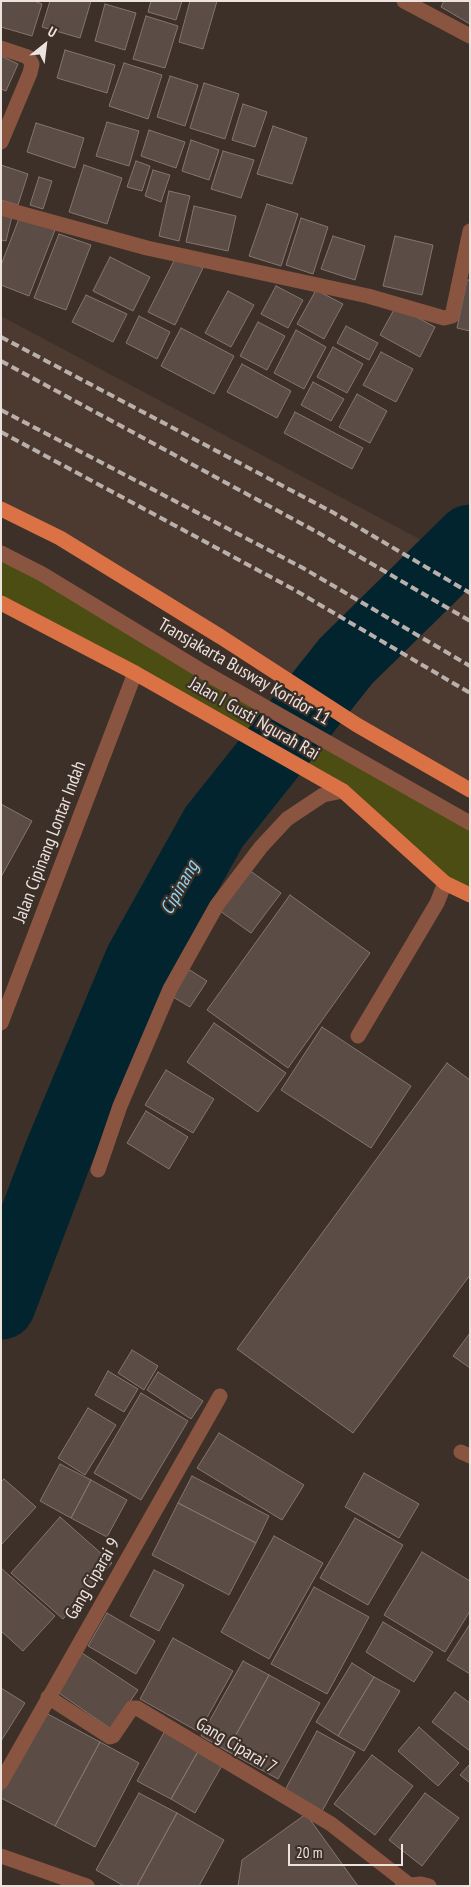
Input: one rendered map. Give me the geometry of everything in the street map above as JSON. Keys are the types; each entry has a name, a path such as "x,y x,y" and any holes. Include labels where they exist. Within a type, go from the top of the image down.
{"main road":[{"path":"1,509 60,538 221,637 358,725 470,790"},
{"name":"Jalan I Gusti Ngurah Rai","path":"1,603 135,673 343,791 445,883 470,895"}],"street":[{"path":"404,1 470,36"},
{"path":"1,48 28,57 32,64 1,142"},
{"path":"1,208 147,248 368,296 444,318 452,316 466,265 470,231"},
{"name":"Transjakarta Busway Koridor 11","path":"1,552 42,574 200,670 470,823"},
{"name":"Jalan Cipinang Lontar Indah","path":"1,1024 135,673"},
{"path":"98,1170 120,1106 170,989 217,905 261,847 287,819 323,795 343,791"},
{"path":"358,1036 437,903 445,883"},
{"name":"Gang Ciparai 9","path":"1,1782 220,1396"},
{"name":"Gang Ciparai 7","path":"48,1697 110,1737 113,1736 132,1708 137,1708 331,1824 405,1885"},
{"path":"1,1856 87,1886"},
{"path":"405,1885 429,1886"}],"shaded area":[{"path":"1,316 470,566 470,790 1,509"},
{"path":"1,558 470,822 470,895 343,791 1,603"}],"building":[{"path":"1,1 34,1 42,4 32,36 1,27"},
{"path":"50,1 91,1 80,38 42,27"},
{"path":"151,1 182,1 176,20 148,12"},
{"path":"190,1 217,1 203,49 179,42"},
{"path":"444,1 470,1 470,24 441,7"},
{"path":"105,4 136,13 125,50 95,41"},
{"path":"146,16 178,26 165,68 133,59"},
{"path":"65,50 115,65 107,93 57,78"},
{"path":"1,56 18,64 6,91 1,89"},
{"path":"124,63 162,75 148,119 109,106"},
{"path":"170,76 198,85 185,126 157,117"},
{"path":"204,83 239,94 225,139 190,128"},
{"path":"243,104 267,112 255,147 232,140"},
{"path":"107,122 139,131 129,166 96,156"},
{"path":"36,123 84,138 75,168 27,152"},
{"path":"273,126 307,138 292,184 257,174"},
{"path":"149,130 185,142 176,168 141,156"},
{"path":"191,140 219,150 209,180 182,171"},
{"path":"223,151 254,160 241,198 211,189"},
{"path":"136,161 150,166 142,191 127,187"},
{"path":"1,165 28,174 18,205 1,200"},
{"path":"84,165 122,178 107,224 69,212"},
{"path":"153,170 170,175 161,202 145,196"},
{"path":"39,177 52,181 43,209 30,205"},
{"path":"169,191 190,196 179,241 159,236"},
{"path":"267,204 298,214 281,266 249,256"},
{"path":"194,206 236,216 228,251 186,242"},
{"path":"1,214 12,216 6,241 1,240"},
{"path":"20,216 55,230 29,296 1,285 1,265"},
{"path":"301,218 328,227 313,274 286,265"},
{"path":"59,234 91,245 66,310 34,298"},
{"path":"333,236 365,246 355,280 321,269"},
{"path":"395,236 433,245 422,295 383,286"},
{"path":"177,255 203,268 175,325 148,312"},
{"path":"110,257 150,277 133,311 93,291"},
{"path":"467,280 470,280 470,331 457,328"},
{"path":"276,286 303,300 288,328 261,314"},
{"path":"316,290 343,304 324,339 297,324"},
{"path":"228,291 254,305 231,347 205,333"},
{"path":"86,295 127,314 113,342 72,322"},
{"path":"396,306 435,327 420,357 380,335"},
{"path":"139,316 170,332 157,359 126,343"},
{"path":"258,322 285,336 267,370 240,356"},
{"path":"346,326 378,343 369,360 337,343"},
{"path":"181,328 234,356 214,394 161,366"},
{"path":"296,330 326,347 304,389 274,373"},
{"path":"333,347 363,364 347,393 317,377"},
{"path":"381,352 413,369 396,402 363,385"},
{"path":"242,364 291,391 277,418 227,392"},
{"path":"313,382 344,399 331,421 301,405"},
{"path":"357,394 387,411 370,443 339,427"},
{"path":"295,412 363,448 352,469 284,433"},
{"path":"1,804 32,821 1,877"},
{"path":"249,870 281,893 251,933 220,911"},
{"path":"290,895 370,953 288,1068 207,1010"},
{"path":"185,967 207,981 190,1007 168,994"},
{"path":"214,1023 286,1073 258,1112 187,1062"},
{"path":"322,1027 411,1086 371,1148 281,1090"},
{"path":"447,1063 470,1080 470,1275 353,1433 237,1349"},
{"path":"166,1070 214,1099 193,1133 145,1105"},
{"path":"146,1111 188,1137 169,1169 127,1143"},
{"path":"470,1333 470,1368 453,1356"},
{"path":"132,1350 158,1366 144,1390 118,1373"},
{"path":"108,1371 138,1389 124,1412 95,1395"},
{"path":"158,1372 203,1401 191,1419 147,1390"},
{"path":"141,1393 188,1421 141,1500 94,1473"},
{"path":"88,1408 116,1425 85,1475 58,1458"},
{"path":"219,1433 304,1485 282,1520 197,1468"},
{"path":"60,1464 91,1480 71,1518 40,1501"},
{"path":"364,1473 419,1504 399,1538 345,1507"},
{"path":"192,1476 269,1516 256,1543 178,1503"},
{"path":"4,1479 36,1507 1,1545 1,1482"},
{"path":"91,1480 127,1500 107,1537 71,1518"},
{"path":"178,1503 256,1543 229,1595 152,1555"},
{"path":"60,1517 112,1563 63,1619 11,1573"},
{"path":"355,1518 403,1545 368,1605 320,1578"},
{"path":"274,1536 323,1563 269,1659 221,1632"},
{"path":"422,1552 470,1581 470,1611 445,1652 384,1615"},
{"path":"1,1568 55,1616 23,1651 1,1631"},
{"path":"154,1570 184,1585 159,1631 130,1616"},
{"path":"314,1587 369,1617 327,1694 271,1664"},
{"path":"107,1613 155,1641 136,1674 88,1646"},
{"path":"383,1622 433,1652 414,1682 366,1652"},
{"path":"470,1624 470,1674 447,1660"},
{"path":"173,1638 233,1671 199,1732 140,1699"},
{"path":"82,1653 138,1690 111,1729 56,1691"},
{"path":"243,1661 269,1675 227,1751 201,1736"},
{"path":"352,1663 374,1677 338,1736 316,1722"},
{"path":"269,1675 320,1703 278,1779 227,1751"},
{"path":"374,1677 400,1691 364,1751 338,1736"},
{"path":"1,1688 25,1703 1,1741"},
{"path":"455,1692 470,1703 470,1751 432,1722"},
{"path":"44,1712 100,1742 55,1826 1,1798 1,1792"},
{"path":"419,1727 459,1763 438,1786 398,1751"},
{"path":"166,1729 200,1748 171,1799 137,1781"},
{"path":"317,1731 355,1752 321,1813 284,1792"},
{"path":"100,1742 139,1763 95,1847 55,1826"},
{"path":"200,1748 224,1762 195,1813 171,1799"},
{"path":"372,1755 413,1786 375,1835 334,1804"},
{"path":"470,1764 470,1783 460,1775"},
{"path":"139,1793 177,1813 137,1886 124,1886 96,1870"},
{"path":"425,1793 459,1818 422,1866 389,1840"},
{"path":"177,1813 224,1840 199,1886 137,1886"},
{"path":"306,1814 358,1886 238,1886 242,1860"}],"waterway":[{"name":"Cipinang","path":"1,1305 59,1152 139,961 214,827 346,661 470,539"}],"railway":[{"path":"1,337 334,513 470,593"},
{"path":"1,361 317,532 470,621"},
{"path":"1,410 303,568 470,666"},
{"path":"1,432 293,589 470,693"}]}
